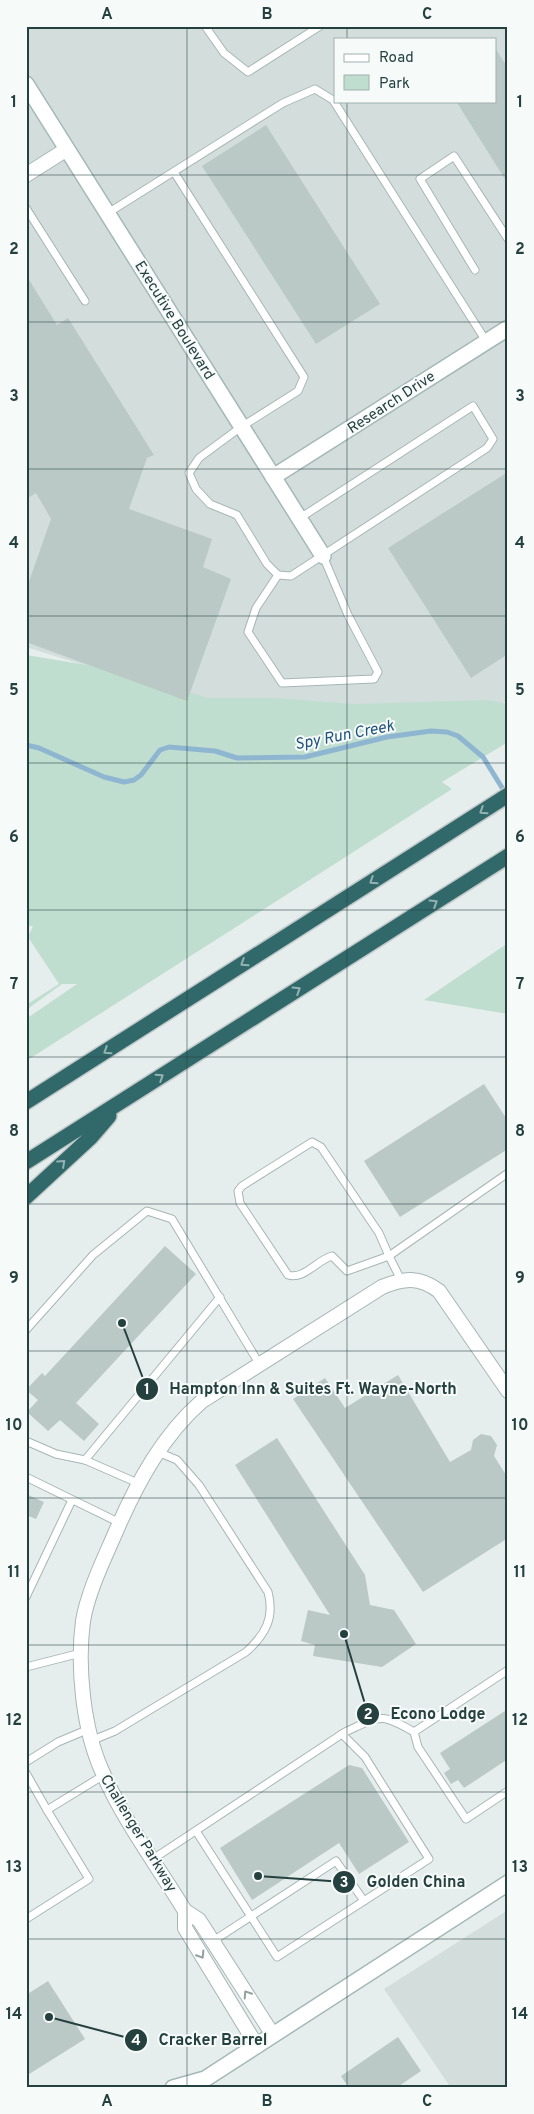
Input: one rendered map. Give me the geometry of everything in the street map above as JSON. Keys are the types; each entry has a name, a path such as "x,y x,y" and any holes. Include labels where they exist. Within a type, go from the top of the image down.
{"highway":[{"path":"26,1102 508,795"},
{"path":"26,1162 505,858"},
{"path":"26,1196 90,1138 119,1103"}],"street":[{"name":"Executive Boulevard","path":"26,84 323,556"},
{"path":"26,174 67,149"},
{"name":"Research Drive","path":"274,477 508,328"},
{"path":"401,1280 427,1282 439,1291 508,1391"},
{"name":"Challenger Parkway","path":"273,2035 199,1920 185,1911 104,1775 85,1711 80,1670 84,1620 101,1565 120,1523 157,1452 181,1420 202,1401 382,1287 401,1280"},
{"path":"173,2088 206,2085 273,2035 508,1883"},
{"name":"Challenger Parkway","path":"185,1911 185,1928 257,2046"}],"lane":[{"path":"205,26 224,53 248,72 320,26"},
{"path":"108,213 283,104 315,89 334,102"},
{"path":"334,102 486,341"},
{"path":"475,270 420,179 454,156 508,239"},
{"path":"174,172 304,377 298,392 242,427 199,458 189,473 196,489 210,504 236,515 267,564 278,575 291,576 323,556 487,448 493,439 473,406 300,518"},
{"path":"26,208 85,301"},
{"path":"278,575 256,608 248,632 282,683 374,679 378,672 348,616 323,556"},
{"path":"401,1280 389,1256 379,1233 321,1147 312,1142 242,1186 238,1191 240,1203 288,1275 293,1277 304,1273 332,1256 348,1272 389,1256 508,1173"},
{"path":"26,1330 93,1255 147,1210 172,1219 260,1365"},
{"path":"85,1460 220,1296"},
{"path":"26,1441 56,1454 85,1460 140,1484"},
{"path":"26,1762 58,1742 115,1730 246,1652 262,1637 268,1621 271,1603 268,1592 204,1493 178,1460 157,1452"},
{"path":"26,1477 120,1523"},
{"path":"26,1597 72,1500"},
{"path":"26,1666 82,1653"},
{"path":"414,1732 508,1670"},
{"path":"153,1859 342,1734 372,1720 390,1718 414,1732 418,1746 466,1819 508,1791"},
{"path":"196,1831 277,1957 429,1859 365,1757 342,1734"},
{"path":"26,1773 89,1879 26,1920"},
{"path":"47,1810 104,1775"},
{"path":"212,1941 336,1862 364,1901"}],"shaded area":[{"path":"26,26 508,26 508,700 472,722 228,710 26,647"},
{"path":"508,1910 508,2088 451,2088 384,1989"}],"green space":[{"path":"26,655 99,667 209,698 274,698 355,704 487,700 508,704 508,742 442,782 452,789 26,1061 26,1019 77,984 62,984 26,1010 26,1005 59,984 28,937 33,926 26,926"},
{"path":"508,943 508,1014 424,1000"}],"building":[{"path":"496,50 508,68 508,184 457,102 496,102"},
{"path":"266,125 380,304 316,344 202,166"},
{"path":"26,275 57,325 68,318 154,455 147,458 129,509 212,539 203,567 231,579 187,701 26,642 26,590 51,519 36,493 26,499"},
{"path":"508,472 508,654 471,678 388,548"},
{"path":"484,1084 508,1121 508,1149 400,1217 364,1161"},
{"path":"165,1246 196,1274 76,1403 99,1424 84,1441 60,1420 48,1431 27,1412 38,1400 26,1390 42,1373 45,1376"},
{"path":"398,1375 450,1462 471,1450 473,1440 481,1434 491,1436 497,1445 494,1456 508,1478 508,1538 423,1592 293,1399 325,1378 345,1408"},
{"path":"277,1438 365,1575 370,1605 394,1610 416,1644 382,1667 313,1656 315,1645 301,1641 308,1610 330,1615 235,1465"},
{"path":"26,1494 44,1502 36,1519 26,1515"},
{"path":"508,1709 508,1759 464,1788 458,1780 451,1784 444,1773 450,1769 440,1753"},
{"path":"349,1765 362,1768 409,1842 359,1874 339,1843 252,1900 220,1848"},
{"path":"48,1981 85,2039 26,2076 26,1995"},
{"path":"398,2037 421,2071 396,2088 349,2088 341,2076"}],"waterway":[{"name":"Spy Run Creek","path":"26,745 39,748 104,777 124,782 134,780 141,775 160,750 169,747 215,751 237,758 305,757 387,737 431,731 447,732 458,736 483,757 506,794"}],"place":[{"name":"Hampton Inn & Suites Ft. Wayne-North","path":"122,1323"},
{"name":"Econo Lodge","path":"344,1634"},
{"name":"Golden China","path":"258,1876"},
{"name":"Cracker Barrel","path":"49,2017"}]}
